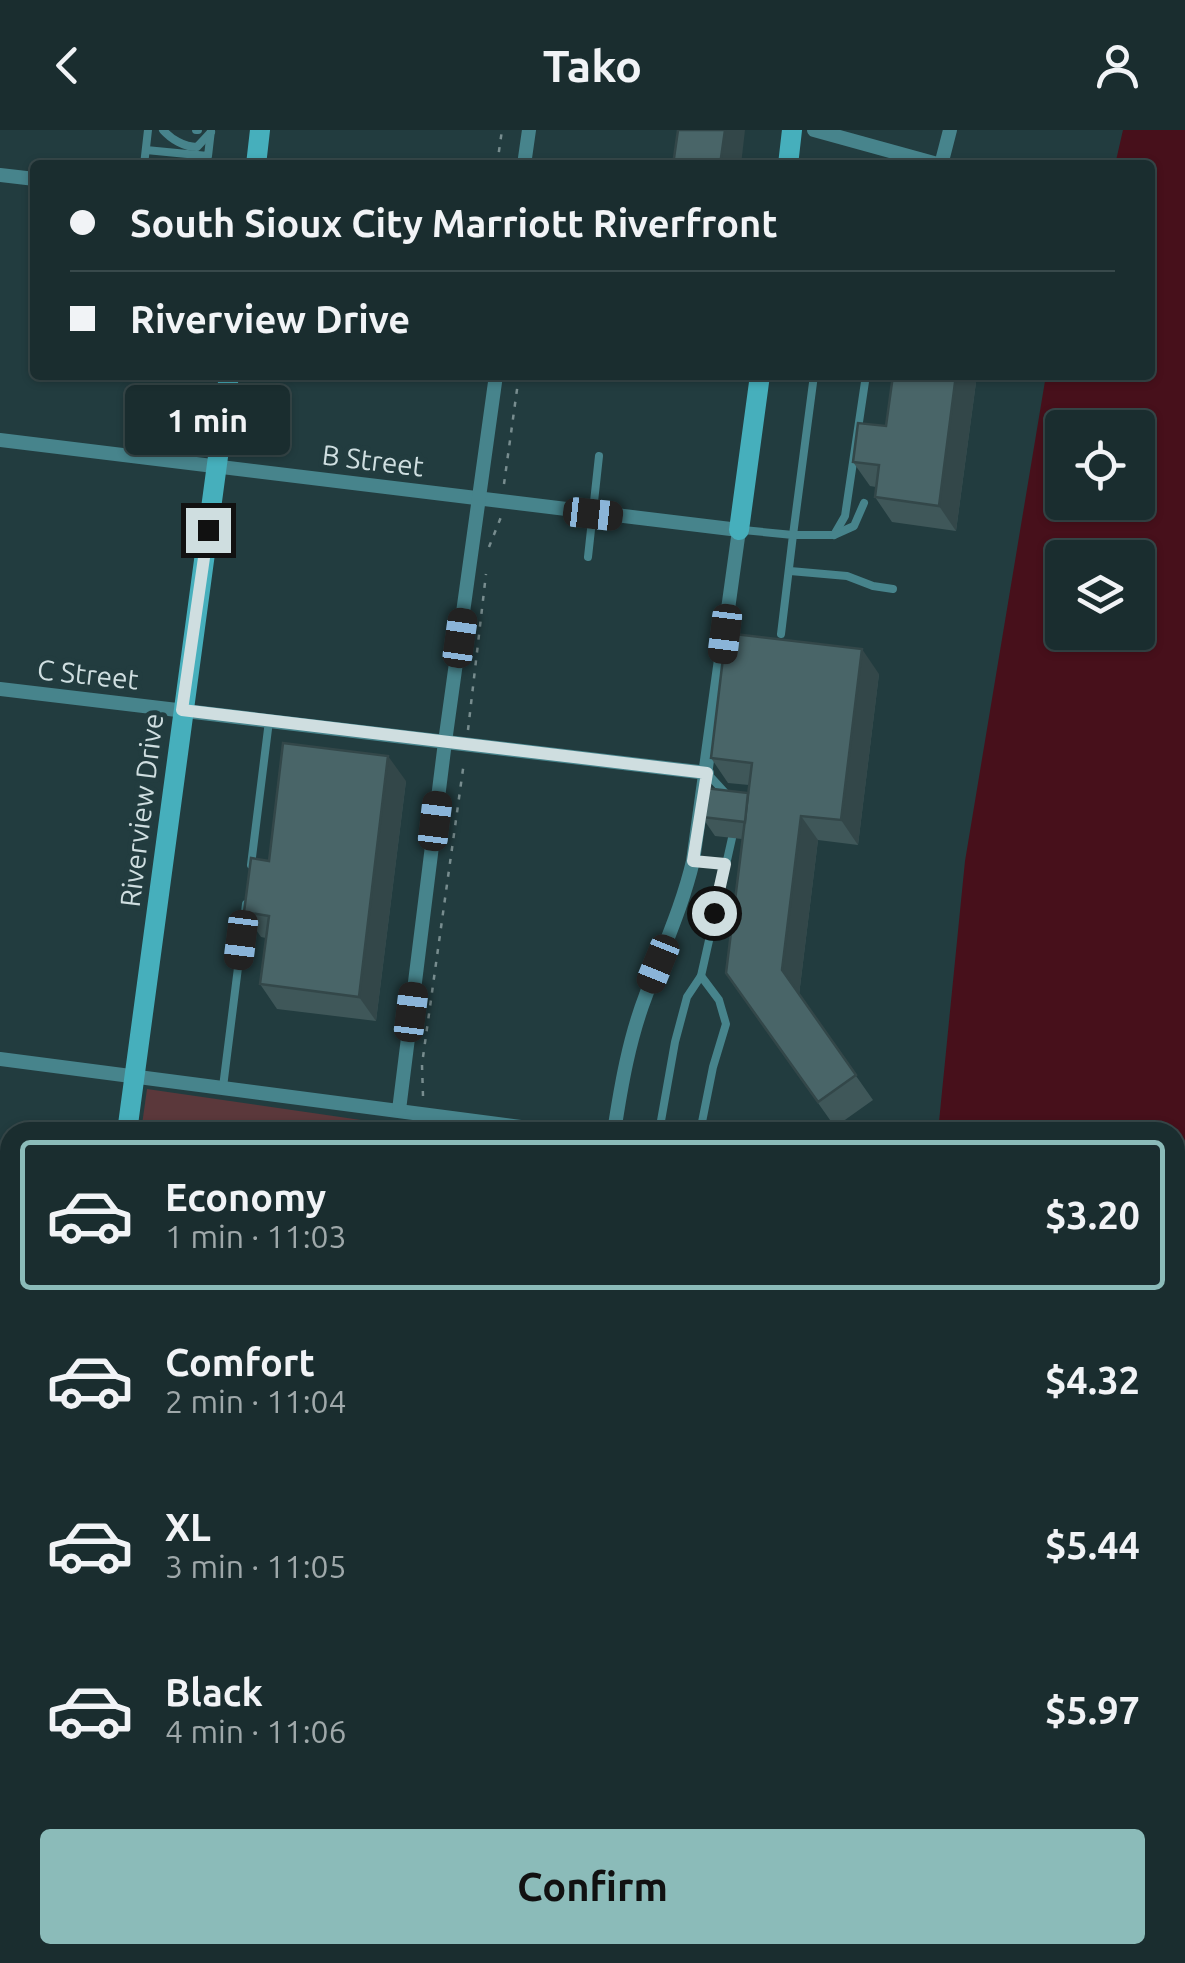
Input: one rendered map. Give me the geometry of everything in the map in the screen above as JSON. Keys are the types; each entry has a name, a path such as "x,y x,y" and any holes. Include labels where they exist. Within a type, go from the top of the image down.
{"main road":[{"path":"257,160 260,130"},
{"path":"789,160 792,130"},
{"name":"Riverview Drive","path":"128,1122 228,380"},
{"path":"738,530 759,380"}],"street":[{"path":"525,160 529,130"},
{"path":"814,130 923,160"},
{"path":"942,160 950,130"},
{"path":"0,175 30,178"},
{"path":"399,1110 495,380"},
{"name":"B Street","path":"0,440 738,530"},
{"path":"616,1122 628,1050 644,998 685,896 693,861 738,530"},
{"name":"C Street","path":"0,689 707,773"},
{"path":"0,1059 487,1122"}],"lane":[{"path":"145,160 148,130"},
{"path":"162,130 190,147 197,147 211,131"},
{"path":"146,150 208,156 211,131"},
{"path":"781,634 813,380"},
{"path":"834,535 845,516 865,380"},
{"path":"588,557 599,456"},
{"path":"853,459 864,467"},
{"path":"738,530 834,535 854,526 864,503"},
{"path":"790,572 846,576 893,589"},
{"path":"250,875 269,721"},
{"path":"707,773 735,808"},
{"path":"661,1122 674,1042 687,997 701,976 732,838"},
{"path":"693,861 725,864"},
{"path":"223,1087 247,894"},
{"path":"701,976 719,1000 726,1024 712,1066 702,1122"}],"path":[{"path":"498,160 502,130"},
{"path":"504,492 518,380"},
{"path":"485,556 502,516"},
{"path":"422,1113 422,1063 467,744 486,570"}],"shaded area":[{"path":"1123,130 1185,130 1185,1122 939,1122 965,861 1045,380 1155,380 1155,160 1116,160"},
{"path":"147,1089 375,1122 142,1122"}],"building":[{"path":"678,130 725,130 721,160 674,160"},
{"path":"892,380 955,380 939,506 875,497 879,465 853,462 858,423 886,426"},
{"path":"726,633 862,649 841,820 801,816 782,970 856,1075 818,1102 726,973 752,763 711,758"},
{"path":"283,743 388,756 359,997 260,984 269,916 244,912 251,858 269,861"},
{"path":"705,788 748,793 745,822 702,817"}],"route":[{"path":"208,530 182,710 707,773 693,861 725,864 714,913"}]}
